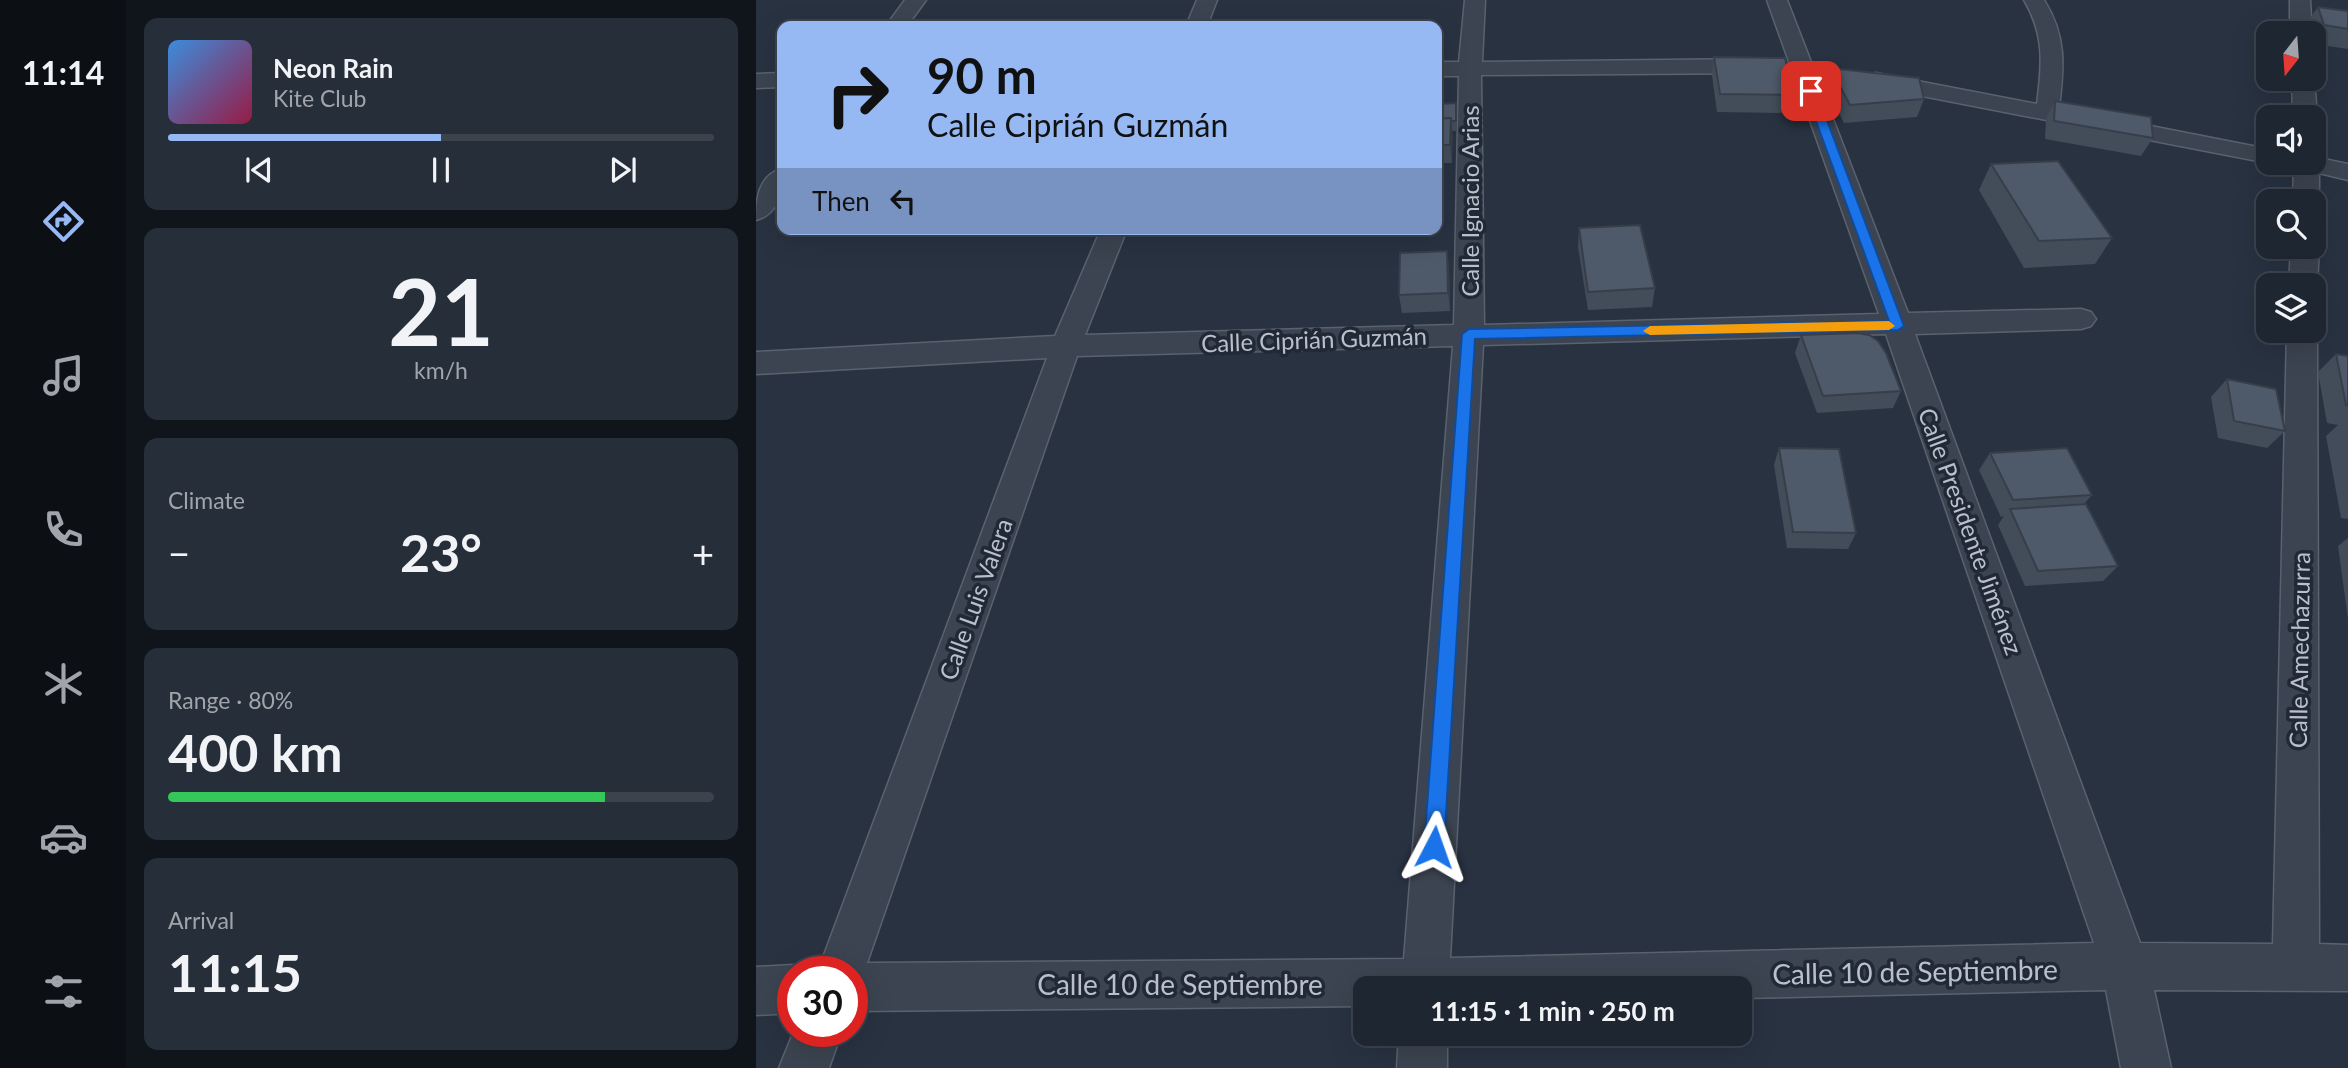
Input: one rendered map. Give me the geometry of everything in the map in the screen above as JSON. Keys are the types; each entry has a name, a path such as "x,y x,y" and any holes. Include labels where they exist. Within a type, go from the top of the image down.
{"street":[{"path":"901,21 916,0"},
{"path":"1199,21 1207,0"},
{"name":"Calle Ignacio Arias","path":"1426,976 1469,334 1470,69 1475,0"},
{"name":"Calle Presidente Jiménez","path":"1777,0 1815,68 1898,326 2125,966 2146,1068"},
{"path":"2034,0 2046,16 2055,49 2047,114"},
{"path":"2300,0 2301,21"},
{"path":"1442,69 1815,68"},
{"path":"1856,76 2256,154"},
{"path":"756,80 777,80"},
{"path":"2326,167 2348,172"},
{"path":"756,212 777,184"},
{"name":"Calle Luis Valera","path":"846,956 1066,346 1112,235"},
{"name":"Calle Ciprián Guzmán","path":"756,363 1066,346 1469,334 1898,326 2081,318"},
{"name":"Calle Amechazurra","path":"2296,969 2302,343"},
{"name":"Calle 10 de Septiembre","path":"1752,976 2125,966 2348,968"},
{"name":"Calle 10 de Septiembre","path":"868,987 1353,985"},
{"path":"756,991 777,990"},
{"path":"1422,1068 1423,1046"},
{"path":"804,1068 812,1047"}],"building":[{"path":"2318,7 2348,11 2348,29 2326,25 2326,21 2323,21"},
{"path":"1714,57 1785,58 1794,95 1720,94"},
{"path":"1830,68 1919,78 1924,99 1850,105"},
{"path":"2055,101 2151,117 2153,138 2054,121"},
{"path":"1456,103 1456,121 1451,121 1451,118 1442,119 1442,104"},
{"path":"1451,118 1450,145 1442,145 1442,119"},
{"path":"2058,161 2112,238 2039,241 1991,164"},
{"path":"1640,225 1655,288 1588,292 1579,228"},
{"path":"1447,251 1448,293 1399,295 1400,253"},
{"path":"1801,335 1869,335 1878,341 1886,353 1901,391 1823,396"},
{"path":"2336,354 2348,356 2348,406 2346,405"},
{"path":"2227,379 2276,389 2285,431 2234,421"},
{"path":"1779,448 1839,449 1856,533 1793,532"},
{"path":"2067,448 2092,495 2013,500 1990,453"},
{"path":"2086,504 2118,566 2038,571 2010,509"}],"slow traffic":[{"path":"1650,331 1889,326"}],"route":[{"path":"1434,847 1469,334 1898,326 1811,91"}]}
